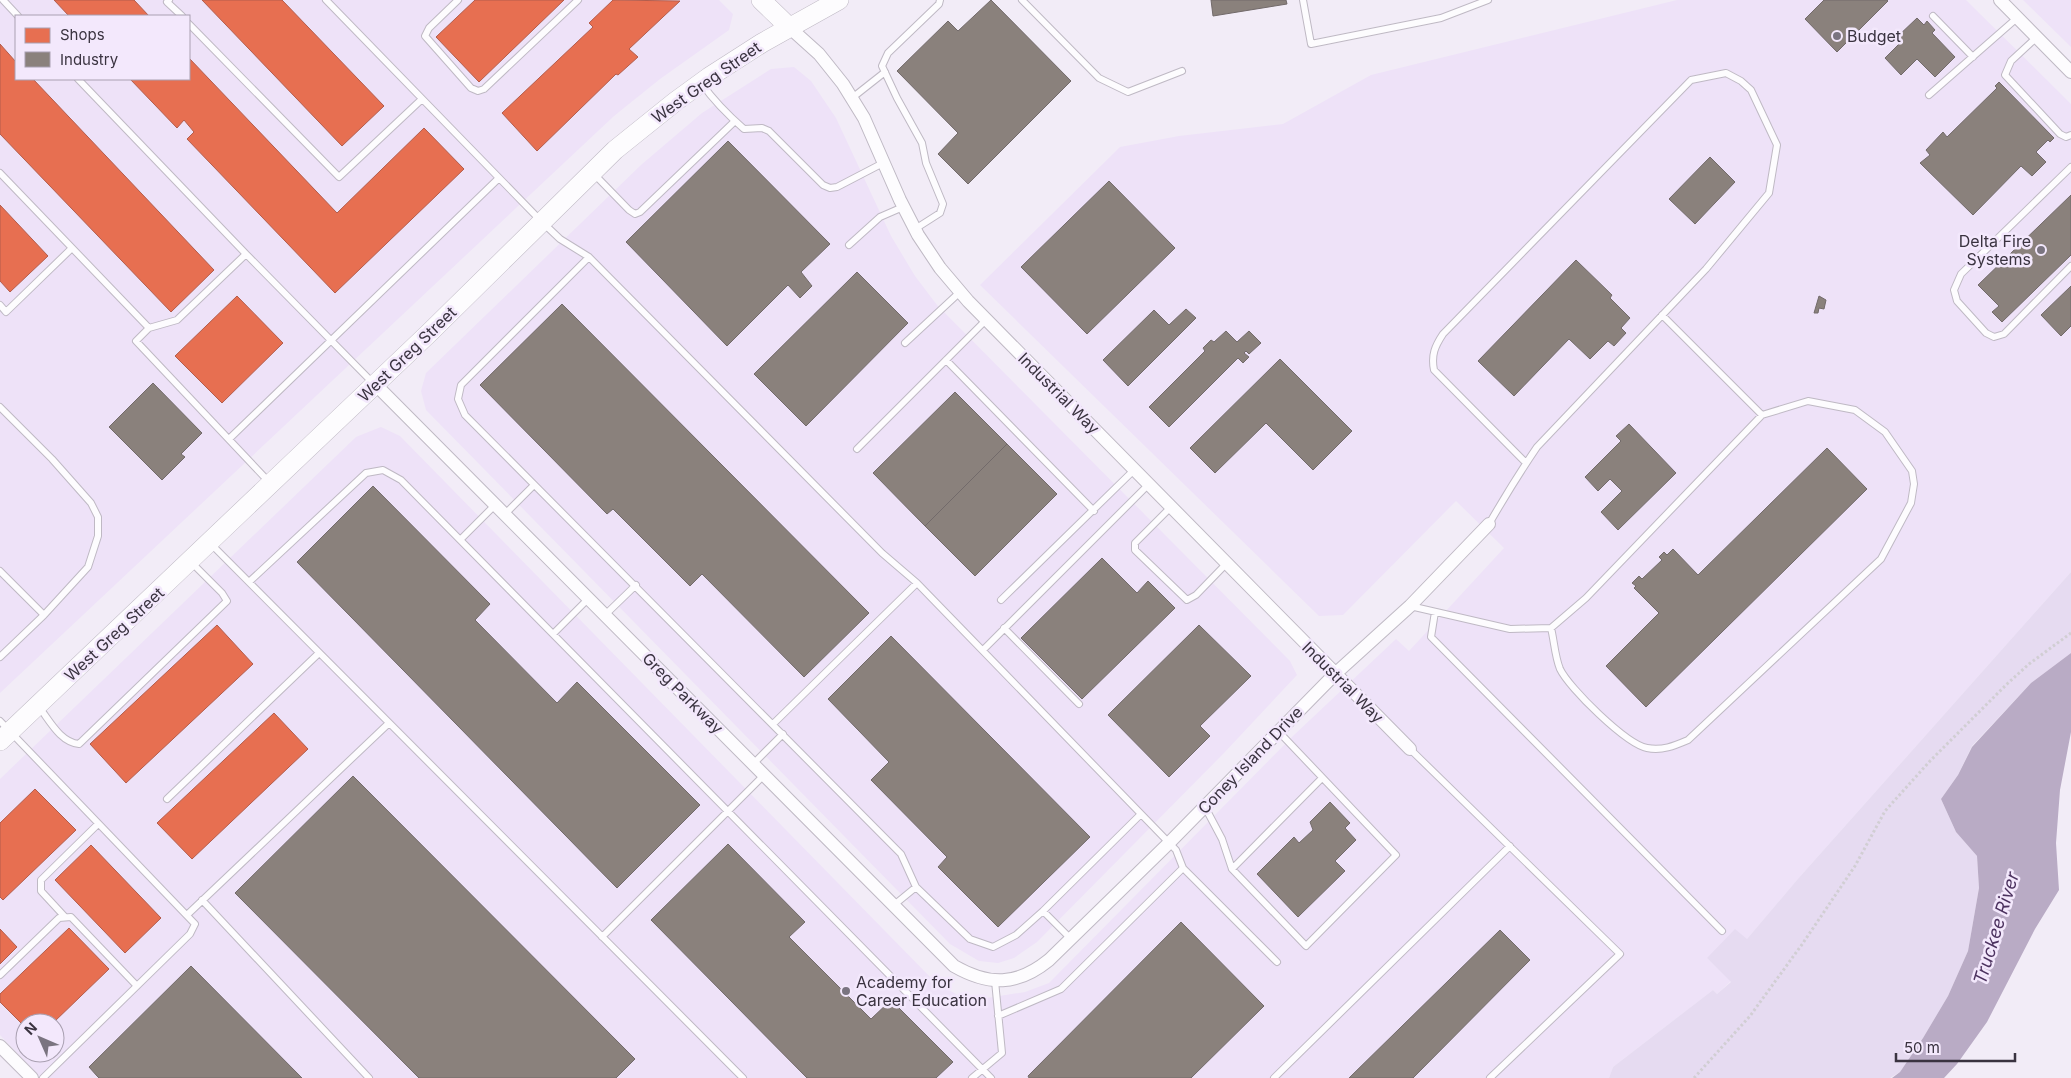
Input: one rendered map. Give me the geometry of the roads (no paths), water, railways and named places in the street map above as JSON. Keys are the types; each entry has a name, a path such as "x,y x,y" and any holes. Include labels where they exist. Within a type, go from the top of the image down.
{"main road":[{"name":"Industrial Way","path":"761,0 789,27"},
{"name":"West Greg Street","path":"3,731 38,706 210,543 591,172 641,129 702,82 789,27 839,0"}],"street":[{"path":"2000,0 2071,72"},
{"name":"Industrial Way","path":"789,27 819,54 852,98 864,118 915,230 940,268 960,292 1410,748"},
{"name":"Greg Parkway","path":"375,384 954,966 970,976 999,981"},
{"name":"Coney Island Drive","path":"999,981 1019,978 1036,970 1071,939 1169,843 1335,674 1410,606 1489,524"},
{"path":"0,1046 32,1078"}],"lane":[{"path":"3,0 17,15"},
{"path":"169,0 167,2 181,15"},
{"path":"326,0 560,239 589,257 882,553 917,583 1176,850 1183,868 1277,962"},
{"path":"458,0 429,28 425,36 471,88 478,91 484,89 578,0"},
{"path":"915,230 940,213 943,204 926,163 922,143 882,66 888,53 940,0"},
{"path":"1022,0 1100,78 1128,92 1182,71"},
{"path":"1303,0 1311,44 1441,18 1488,0"},
{"path":"1934,16 1973,57"},
{"path":"1929,95 2018,18"},
{"path":"190,25 339,177 422,99"},
{"path":"2037,37 2011,61 2006,69 2007,79 2060,134 2069,136"},
{"path":"852,98 885,72"},
{"path":"1489,524 1537,447 1706,269 1769,193 1777,145 1751,90 1741,81 1726,73 1691,80 1443,334 1435,347 1432,360 1434,370 1526,463"},
{"path":"79,80 246,254 375,384"},
{"path":"702,82 714,100 744,129 762,128 769,132 823,185 830,188 885,162"},
{"path":"591,172 635,214 640,212 736,121"},
{"path":"2071,167 1961,274 1954,290 1958,301 1986,333 1994,337 2004,334 2071,266"},
{"path":"0,173 148,328"},
{"path":"229,439 499,178"},
{"path":"849,245 880,217 903,207"},
{"path":"0,305 6,312 72,248"},
{"path":"246,254 176,320 148,328 136,341 271,484"},
{"path":"589,257 461,385 458,399 466,415 901,854 916,887 970,939 992,947 1016,935 1043,911 1141,814"},
{"path":"905,343 960,292"},
{"path":"1662,315 1762,415"},
{"path":"857,449 986,320"},
{"path":"946,360 1094,511"},
{"path":"1410,606 1510,630 1551,628 1586,598 1762,415 1808,401 1855,410 1885,432 1912,471 1914,484 1910,503 1881,559 1688,740 1667,748 1646,748 1618,733 1560,669 1551,628"},
{"path":"0,407 85,495 98,518 98,536 88,567 44,615 0,658"},
{"path":"249,582 366,473 383,470 401,480 991,1078"},
{"path":"1000,600 1094,511 1134,470"},
{"path":"983,650 1149,484"},
{"path":"460,540 534,485"},
{"path":"1171,507 1135,542 1135,550 1187,600 1196,595 1227,564"},
{"path":"210,543 743,1078"},
{"path":"38,706 68,743 79,744 227,601 222,593 190,562"},
{"path":"0,571 44,615"},
{"path":"773,724 917,583"},
{"path":"604,615 636,585"},
{"path":"553,634 588,598"},
{"path":"1435,612 1431,637 1722,931"},
{"path":"1004,628 1079,704"},
{"path":"167,798 319,653"},
{"path":"188,914 389,723"},
{"path":"3,731 188,914 195,924 190,934 43,1078"},
{"path":"1205,806 1222,839 1232,868 1306,946 1396,855 1278,731"},
{"path":"753,764 783,734"},
{"path":"1410,748 1620,954 1490,1078"},
{"path":"602,936 764,775"},
{"path":"1232,868 1322,778"},
{"path":"65,917 41,891 41,880 98,824"},
{"path":"1274,1078 1510,846"},
{"path":"998,1016 1061,989 1183,868"},
{"path":"894,905 916,887"},
{"path":"202,900 370,1078"},
{"path":"1043,911 1071,939"},
{"path":"0,975 55,922 65,917 71,918 137,986"},
{"path":"972,1078 1002,1052 998,1016 999,981"}],"water":[{"name":"Truckee River","path":"2071,653 2071,732 2060,790 2056,843 2059,890 2035,929 1987,1022 1957,1064 1944,1078 1892,1078 1900,1072 1923,1038 1948,996 1968,951 1979,888 1977,856 1956,832 1941,799 1958,775 1972,747 2031,683"}],"place":[{"name":"Budget","path":"1837,36"},
{"name":"Delta Fire Systems","path":"2041,250"},
{"name":"Academy for Career Education","path":"846,991"}]}
